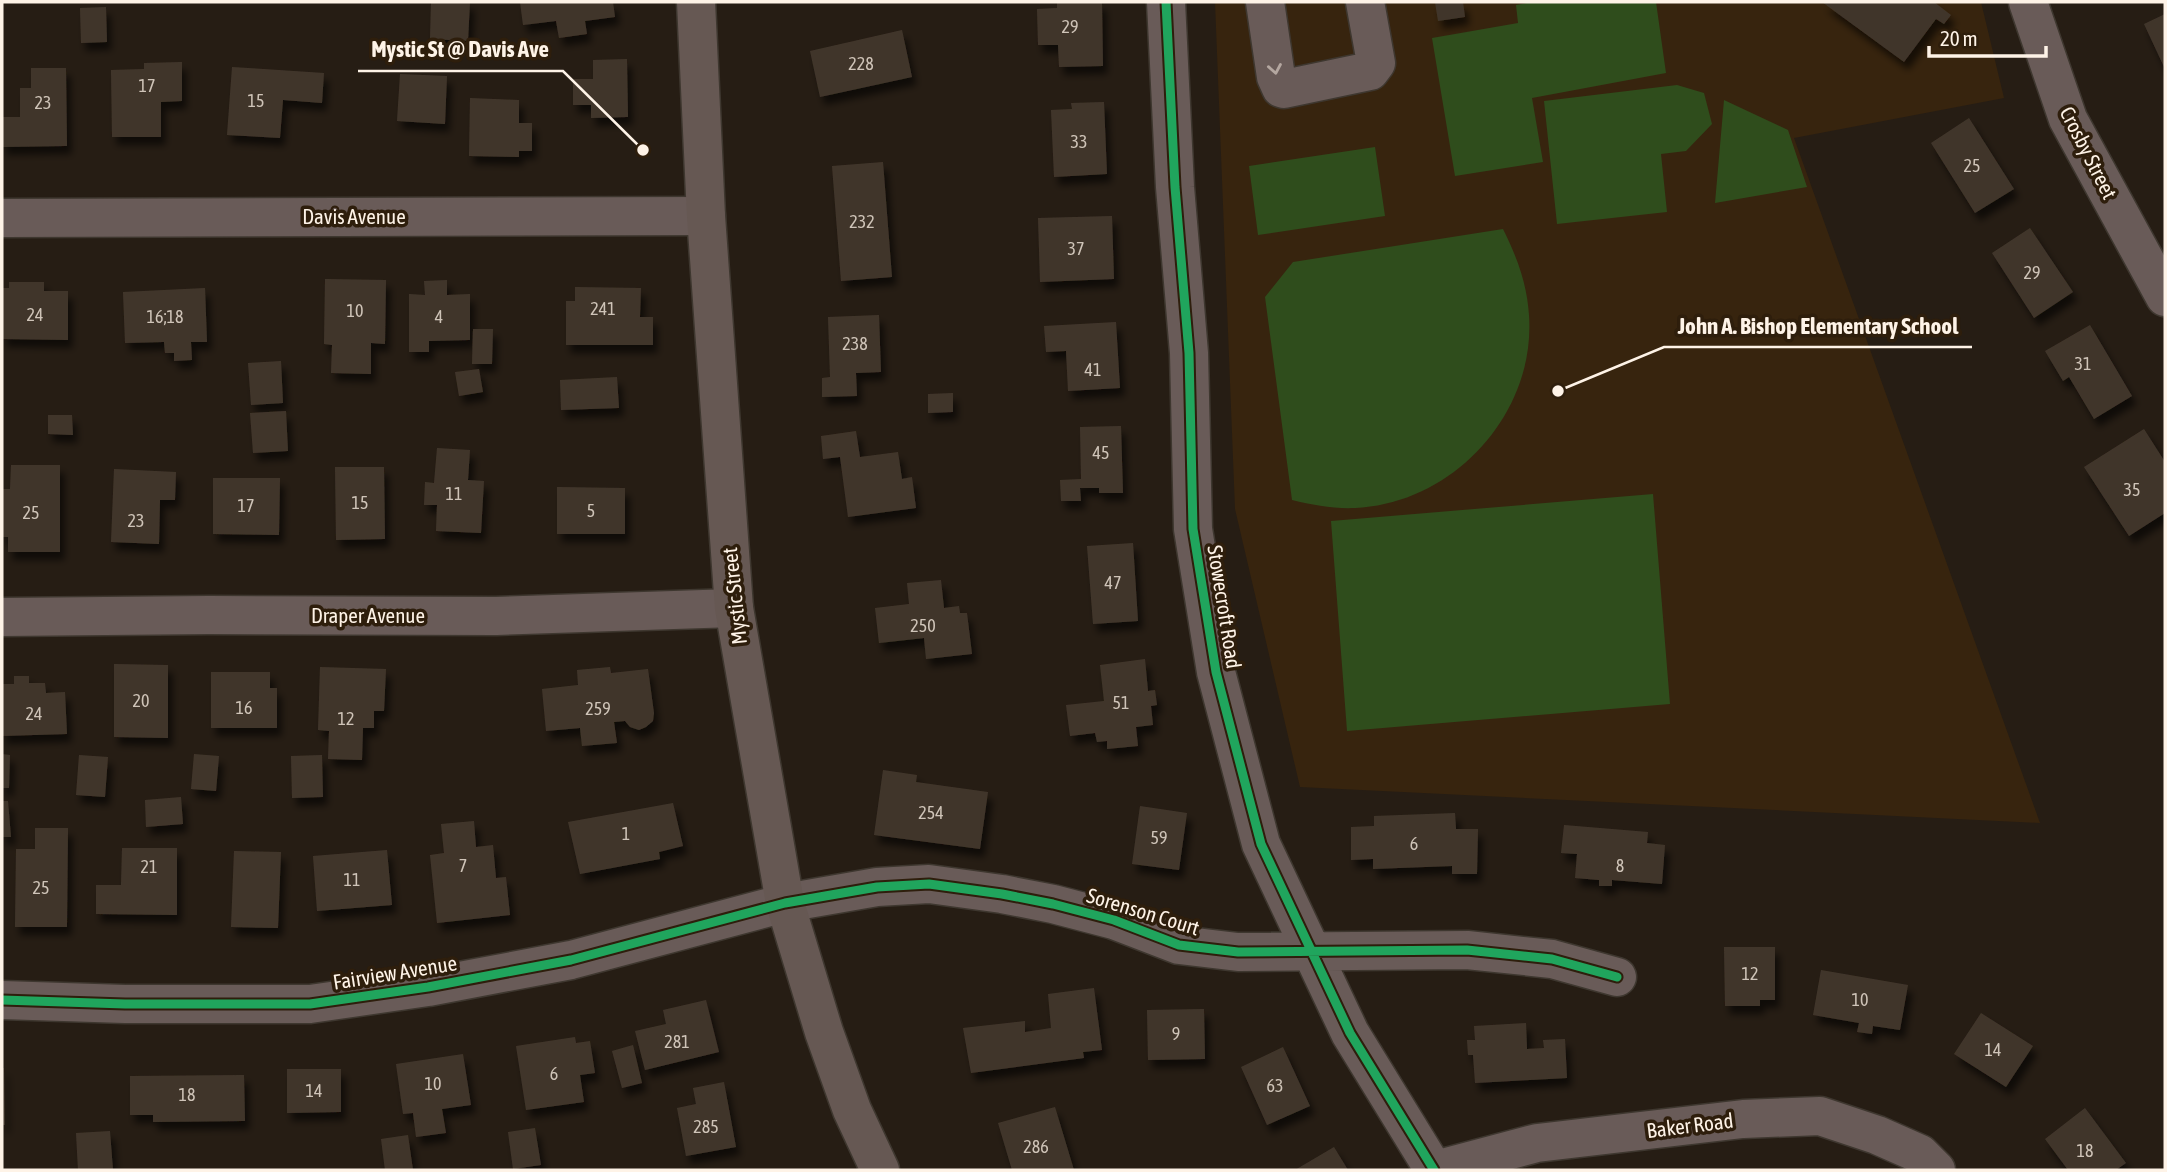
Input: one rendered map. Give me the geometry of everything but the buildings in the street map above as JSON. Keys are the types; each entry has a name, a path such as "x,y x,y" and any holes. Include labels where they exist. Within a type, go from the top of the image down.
{"highway":[{"name":"Mystic Street","path":"696,2 706,216 734,608 785,903 828,1045 852,1110 880,1170"}],"street":[{"name":"Stowecroft Road","path":"1166,2 1175,187 1189,353 1193,529 1216,672 1261,844 1350,1033 1434,1170"},
{"path":"1265,2 1276,77 1278,84 1284,89 1370,71 1374,67 1376,63 1366,2"},
{"name":"Crosby Street","path":"2028,2 2068,119 2165,297"},
{"name":"Davis Avenue","path":"2,218 706,216"},
{"name":"Draper Avenue","path":"2,617 496,616 734,608"},
{"name":"Sorenson Court","path":"785,903 877,887 929,884 1053,904 1114,920 1180,945 1238,952 1467,950 1552,959 1617,977"},
{"name":"Fairview Avenue","path":"2,1000 125,1004 310,1004 428,987 571,960 785,903"},
{"name":"Baker Road","path":"1434,1170 1537,1143 1744,1119 1820,1116 1877,1135 1920,1154 1936,1170"}],"shaded area":[{"path":"1215,2 1981,2 2004,98 1794,138 2040,823 1300,787 1235,509"}],"green space":[{"path":"1533,2 1656,2 1666,73 1532,98 1543,162 1455,176 1432,38 1518,23 1516,5"},
{"path":"1677,85 1704,93 1712,124 1686,151 1661,154 1667,212 1557,224 1544,101"},
{"path":"1724,100 1788,130 1807,187 1715,203"},
{"path":"1375,147 1385,216 1258,235 1249,166"},
{"path":"1503,229 1524,282 1529,315 1528,352 1519,386 1503,419 1481,447 1455,471 1425,490 1391,503 1355,508 1292,500 1265,297 1293,262"},
{"path":"1653,494 1670,704 1347,731 1331,521"}],"cycle path":[{"path":"1166,2 1175,187 1189,353 1193,529 1216,672 1261,844 1350,1033 1434,1170"},
{"path":"2,1000 125,1004 310,1004 428,987 571,960 785,903 877,887 929,884 1053,904 1114,920 1179,945 1238,952 1467,950 1552,959 1617,977"}],"place":[{"name":"Mystic St @ Davis Ave","path":"643,150"},
{"name":"John A. Bishop Elementary School","path":"1558,391"}]}
